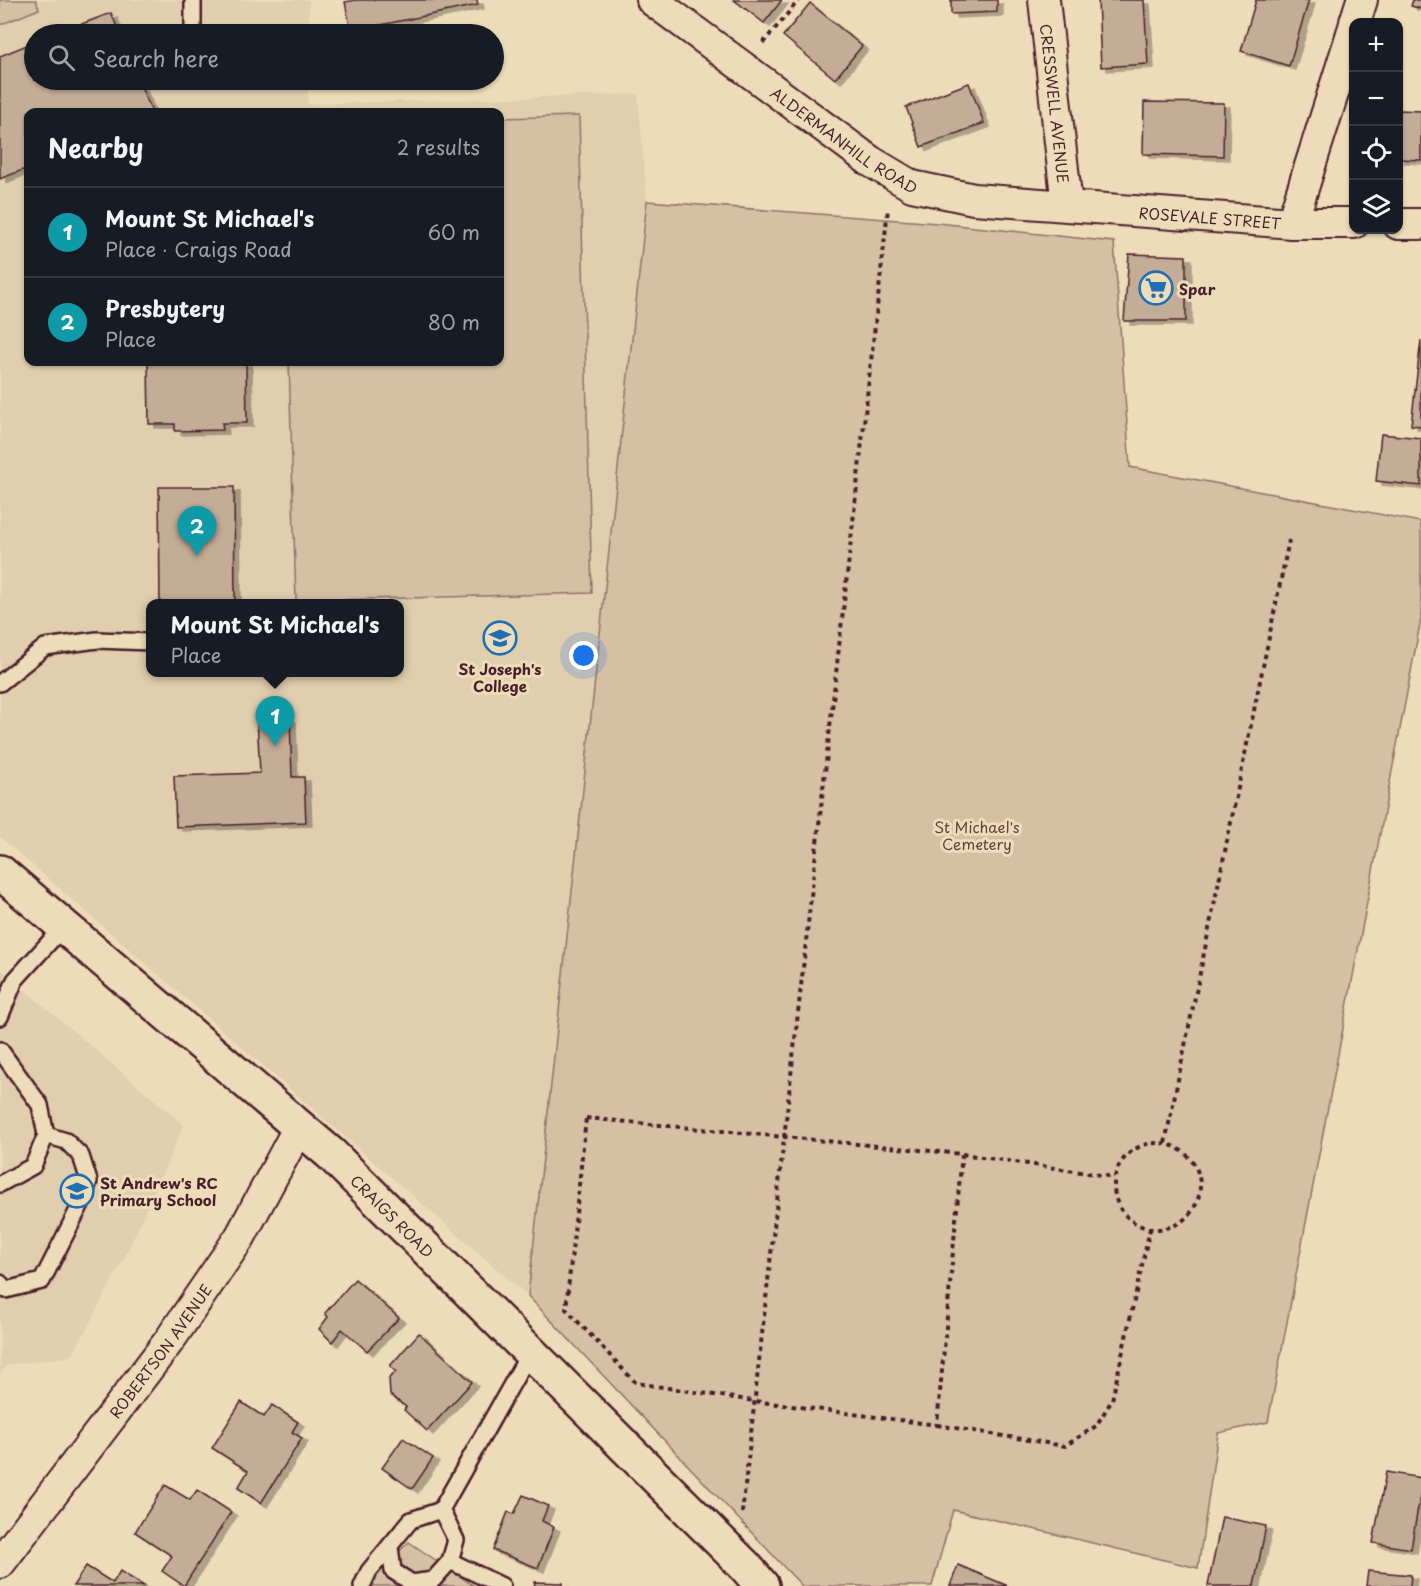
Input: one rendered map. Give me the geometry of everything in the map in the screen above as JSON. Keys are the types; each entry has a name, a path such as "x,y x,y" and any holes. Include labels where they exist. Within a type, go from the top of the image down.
{"street":[{"name":"ALDERMANHILL ROAD","path":"652,0 892,176 912,186 974,199 1067,205"},
{"name":"CRESSWELL AVENUE","path":"1044,0 1067,205"},
{"path":"1356,18 1362,0"},
{"path":"1292,223 1349,40"},
{"name":"ROSEVALE STREET","path":"1067,205 1292,223 1349,223"},
{"path":"1403,224 1421,224"},
{"name":"CRAIGS ROAD","path":"0,872 331,1154 746,1567 762,1586"},
{"name":"ROBERTSON AVENUE","path":"0,1563 169,1341 234,1247 299,1127"}],"lane":[{"path":"193,0 193,24"},
{"path":"0,683 45,647 97,640 146,642"},
{"path":"0,1017 15,980 64,926"},
{"path":"0,1050 40,1105 46,1135 33,1166 0,1184"},
{"path":"0,1283 6,1290 42,1281 82,1202 89,1181 81,1156 66,1141 46,1135"},
{"path":"362,1586 369,1571 411,1520 441,1510 530,1352"},
{"path":"390,1547 393,1571 412,1583 433,1580 450,1561 456,1540 441,1510"},
{"path":"450,1561 502,1586"}],"path":[{"path":"742,68 799,0"},
{"path":"741,1522 892,176"},
{"path":"1165,1143 1289,540"},
{"path":"1114,1177 962,1154 586,1118 566,1309 636,1383 937,1425 1065,1446 1096,1426 1112,1400 1150,1229"},
{"path":"1151,1142 1165,1143 1179,1148 1190,1158 1198,1171 1201,1185 1198,1200 1191,1214 1165,1229 1150,1229 1137,1225 1118,1205 1113,1192 1114,1177 1127,1154 1138,1146 1151,1142"},
{"path":"937,1425 962,1154"}],"shaded area":[{"name":"St Joseph's College","path":"0,0 309,0 309,24 24,24 24,90 308,90 308,104 638,94 647,201 528,1296 0,837"},
{"name":"St Andrew's RC Primary School","path":"0,969 184,1125 125,1257 72,1356 8,1365 0,1374"}],"green space":[{"path":"0,0 36,0 39,9 0,25"},
{"path":"579,116 592,593 296,599 289,366 504,366 504,118"},
{"name":"St Michael's Cemetery","path":"647,201 938,223 1114,242 1130,467 1421,522 1421,619 1268,1422 1218,1433 1198,1568 953,1510 932,1586 802,1586 528,1296"},
{"path":"409,1542 474,1586 362,1586"}],"building":[{"path":"356,0 477,0 478,5 385,24 350,24 345,2"},
{"path":"734,0 782,0 764,23"},
{"path":"951,0 997,0 997,12 951,14"},
{"path":"1098,0 1144,0 1148,64 1101,67"},
{"path":"1256,0 1309,0 1289,66 1241,51"},
{"path":"1413,0 1421,0 1421,9 1411,6"},
{"path":"810,3 862,46 835,79 783,36"},
{"path":"111,13 116,24 82,24"},
{"path":"24,46 24,90 142,90 150,108 24,108 24,170 0,179 0,56"},
{"path":"969,83 984,123 921,147 906,107"},
{"path":"1144,102 1224,103 1223,156 1143,154"},
{"path":"1403,110 1421,111 1421,160 1403,159"},
{"name":"Spar","path":"1129,254 1186,256 1186,321 1124,321"},
{"path":"1421,340 1421,426 1411,425"},
{"path":"148,366 246,366 247,423 222,423 223,430 175,431 175,424 149,424"},
{"path":"1381,434 1421,438 1421,486 1376,481"},
{"path":"159,487 234,487 235,599 160,599"},
{"path":"290,718 292,777 304,777 306,822 176,827 174,776 260,773 257,719"},
{"path":"355,1279 399,1318 367,1351 342,1329 332,1342 319,1329 328,1317 325,1313"},
{"path":"419,1333 472,1382 427,1431 404,1410 406,1407 390,1395 389,1378 396,1372 390,1366"},
{"path":"241,1402 264,1417 272,1405 298,1422 292,1432 302,1438 261,1503 238,1488 248,1471 212,1448"},
{"path":"403,1438 433,1458 412,1489 382,1468"},
{"path":"1386,1472 1421,1478 1411,1549 1373,1543"},
{"path":"165,1485 190,1500 197,1490 231,1512 184,1586 162,1571 172,1556 135,1532"},
{"path":"523,1495 548,1506 542,1521 554,1527 538,1568 493,1550 508,1512 514,1514"},
{"path":"1222,1517 1266,1526 1254,1586 1208,1586"},
{"path":"958,1565 1008,1586 950,1586"},
{"path":"86,1566 113,1583 120,1571 144,1586 73,1586"},
{"path":"1368,1571 1411,1575 1410,1586 1366,1586"},
{"path":"534,1582 563,1583 563,1586 535,1586"}],"place":[{"name":"Spar","path":"1156,288"},
{"name":"Presbytery","path":"197,556"},
{"name":"St Joseph's College","path":"500,638"},
{"name":"Mount St Michael's","path":"275,746"},
{"name":"St Andrew's RC Primary School","path":"77,1191"}]}
